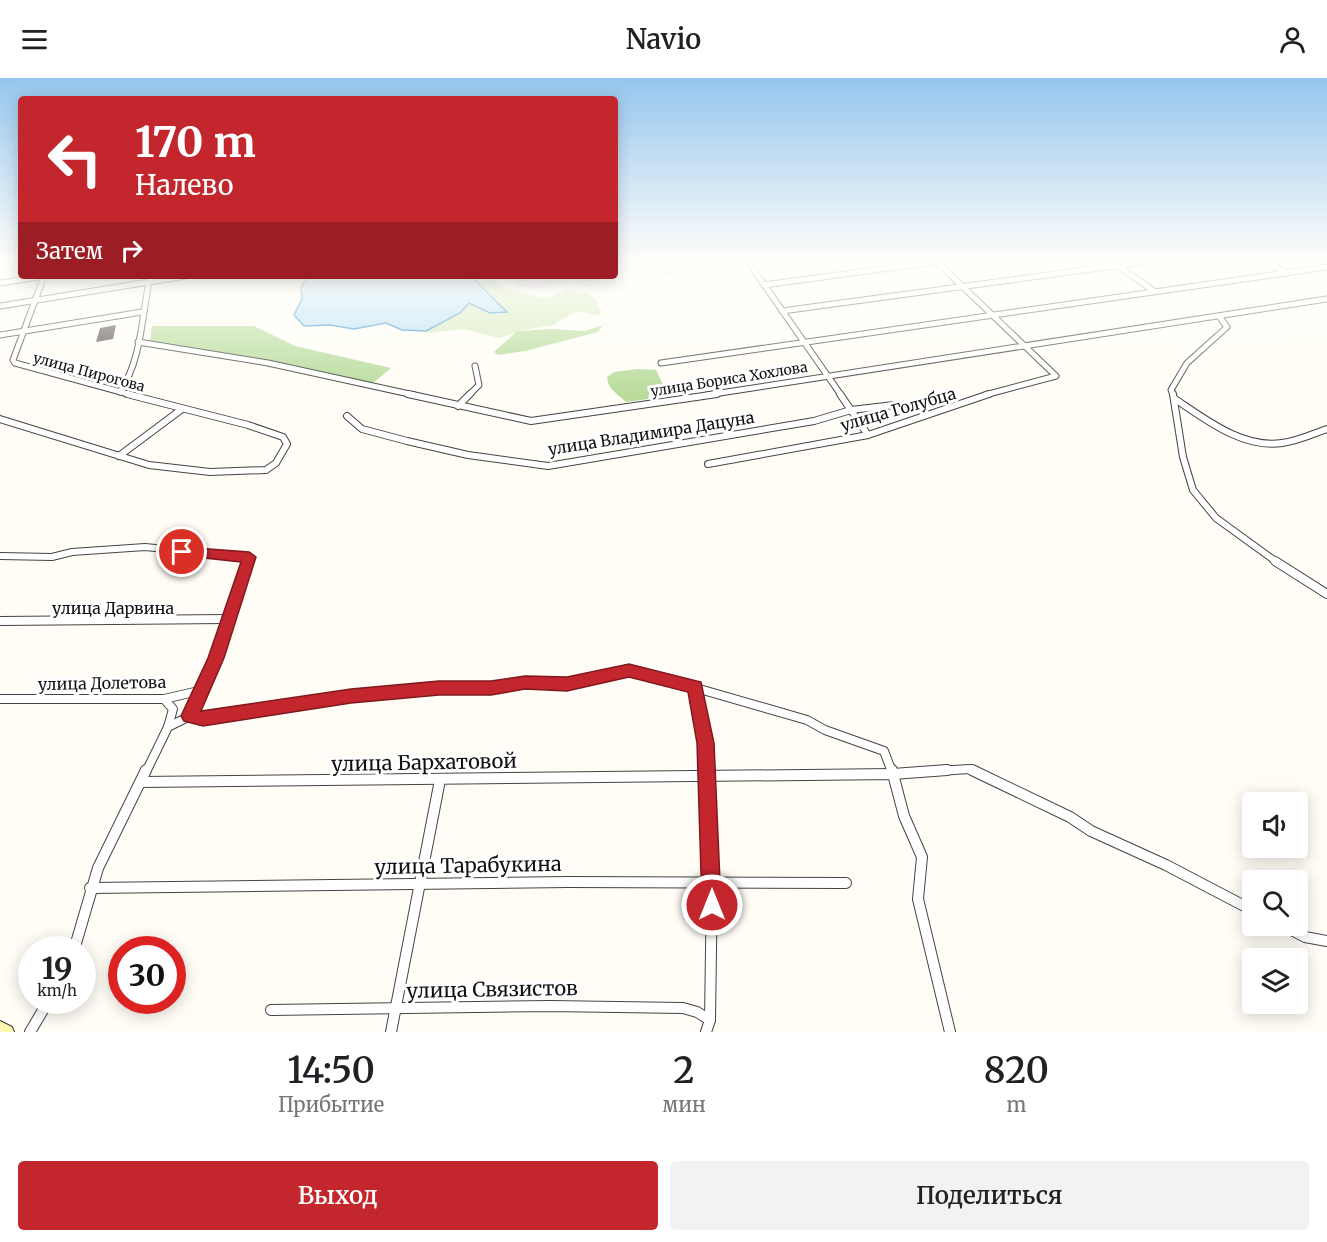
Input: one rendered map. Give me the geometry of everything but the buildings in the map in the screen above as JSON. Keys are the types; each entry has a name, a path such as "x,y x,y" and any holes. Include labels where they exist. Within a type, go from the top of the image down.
{"main road":[{"path":"0,1028 7,1032"}],"street":[{"name":"улица Пирогова","path":"34,305 13,360 15,363 248,425 286,440 285,448 276,463 266,470 210,472 149,465 119,456"},
{"path":"120,392 128,384 144,305"},
{"path":"778,305 868,435"},
{"path":"782,311 833,305"},
{"path":"982,305 1025,345"},
{"path":"661,363 1059,305"},
{"name":"улица Бориса Хохлова","path":"138,342 268,363 531,421 798,382 1292,305"},
{"path":"0,335 142,312"},
{"path":"1219,316 1227,327 1214,336 1209,344 1181,369 1171,390 1175,399 1188,478 1204,508 1236,533 1327,594"},
{"name":"улица Голубца","path":"708,464 868,435 964,404 998,390 1056,376 1025,345"},
{"path":"458,406 478,385 475,366"},
{"path":"1175,399 1233,433 1262,443 1279,444 1327,429"},
{"name":"улица Владимира Дацуна","path":"347,417 363,429 407,441 468,454 548,466 814,421 851,410 894,405"},
{"path":"0,419 119,456 182,409"},
{"path":"0,556 52,557 72,552 145,547 249,557 203,690 190,716"},
{"name":"улица Дарвина","path":"0,621 227,619"},
{"path":"168,727 190,716 203,718 351,696 439,688 491,688 525,683 567,684 629,671 695,687 807,720 825,730 884,751 893,774 904,816 922,857 918,899 950,1032"},
{"path":"695,687 705,743 712,882 710,1020 706,1032"},
{"name":"улица Долетова","path":"0,699 164,699 203,690"},
{"path":"79,936 90,888 98,868 168,727 173,709 164,699"},
{"name":"улица Бархатовой","path":"141,782 707,777 893,774 969,769 1070,817 1091,831 1147,856 1242,905"},
{"path":"391,1032 440,780"},
{"name":"улица Тарабукина","path":"90,888 712,882 846,883"},
{"path":"1303,936 1327,941"},
{"name":"улица Связистов","path":"271,1010 550,1006 683,1008 697,1012 710,1020"},
{"path":"30,1032 42,1014"}],"green space":[{"path":"468,305 490,313 496,305 598,305 602,312 598,316 584,312 573,313 553,325 523,330 499,338 464,329 427,333 426,331 460,313"},
{"path":"603,325 598,332 525,351 498,355 494,352 517,331 552,329 585,331"},
{"path":"152,326 254,326 295,346 391,368 373,383 150,341"},
{"path":"638,369 656,370 663,385 650,389 648,399 626,402 611,388 607,377 614,372"}],"water":[{"path":"299,305 468,305 460,313 426,331 402,330 386,323 354,329 330,325 304,326 294,315"},
{"path":"472,305 500,305 507,312 490,313"}],"route":[{"path":"182,552 249,557 216,658 190,716 203,718 351,696 439,688 491,688 525,683 567,684 629,671 695,687 705,743 712,905"}]}
